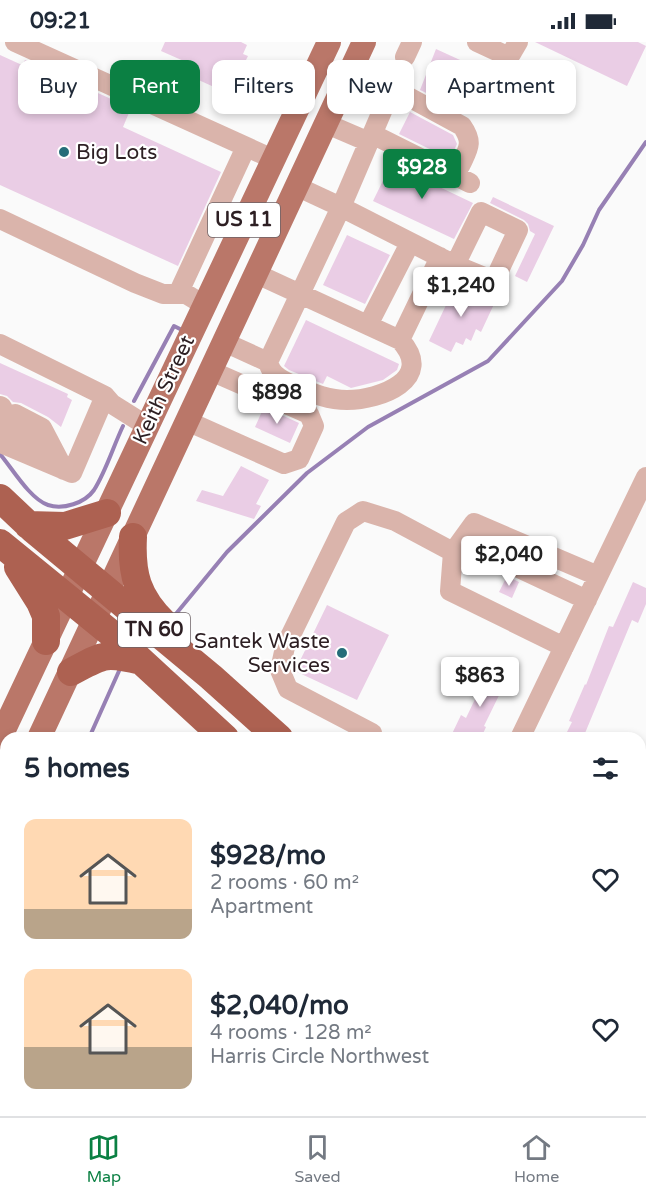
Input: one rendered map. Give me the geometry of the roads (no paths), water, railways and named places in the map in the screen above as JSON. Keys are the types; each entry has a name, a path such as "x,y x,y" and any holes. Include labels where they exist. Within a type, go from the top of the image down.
{"highway":[{"name":"TN 60","path":"0,498 28,525 211,677 272,732"},
{"path":"28,525 65,526 107,513"},
{"path":"133,537 134,575 148,607 181,639 211,677"},
{"path":"5,547 40,602 45,616 46,641"},
{"name":"TN 60","path":"5,547 95,619 218,732"},
{"path":"71,672 105,655 117,655 141,661"}],"main road":[{"name":"Keith Street","path":"3,732 329,42"},
{"name":"Keith Street","path":"356,60 364,42"},
{"name":"Keith Street","path":"42,732 331,114"}],"street":[{"path":"15,42 273,159"},
{"path":"477,42 505,55 511,54 518,42"},
{"path":"494,42 508,42"},
{"path":"327,124 371,138 465,174 470,136 462,126 414,100"},
{"path":"257,274 300,293 400,340 409,350 412,362 407,378 390,390 369,398 327,399 275,376 269,368 268,361 300,293 341,207 381,114"},
{"path":"178,294 246,147"},
{"path":"298,187 448,261 400,340"},
{"path":"0,219 135,283 163,294 186,294 204,305"},
{"path":"368,325 410,243"},
{"path":"224,342 268,361"},
{"path":"0,344 105,396 112,404 147,426"},
{"path":"187,421 284,464 302,424 298,417 249,395 243,385 211,371"},
{"path":"64,470 42,428 5,421 3,444 64,470 72,473 105,396"},
{"path":"523,732 646,477"},
{"path":"362,732 288,689 280,670 285,648 346,522 363,511 395,521 453,552 474,547 586,600"},
{"path":"564,647 450,591 453,552 474,523 598,576"}],"waterway":[{"path":"175,615 227,552 307,473 368,427 488,361 562,281 583,245 599,210 646,142"},
{"path":"134,401 174,326 180,329"},
{"path":"0,454 28,490 41,502 60,507 67,506 85,499 94,490 123,426"},
{"path":"92,732 119,671"}],"place":[{"name":"Big Lots","path":"64,152"},
{"name":"Santek Waste Services","path":"342,653"}]}
